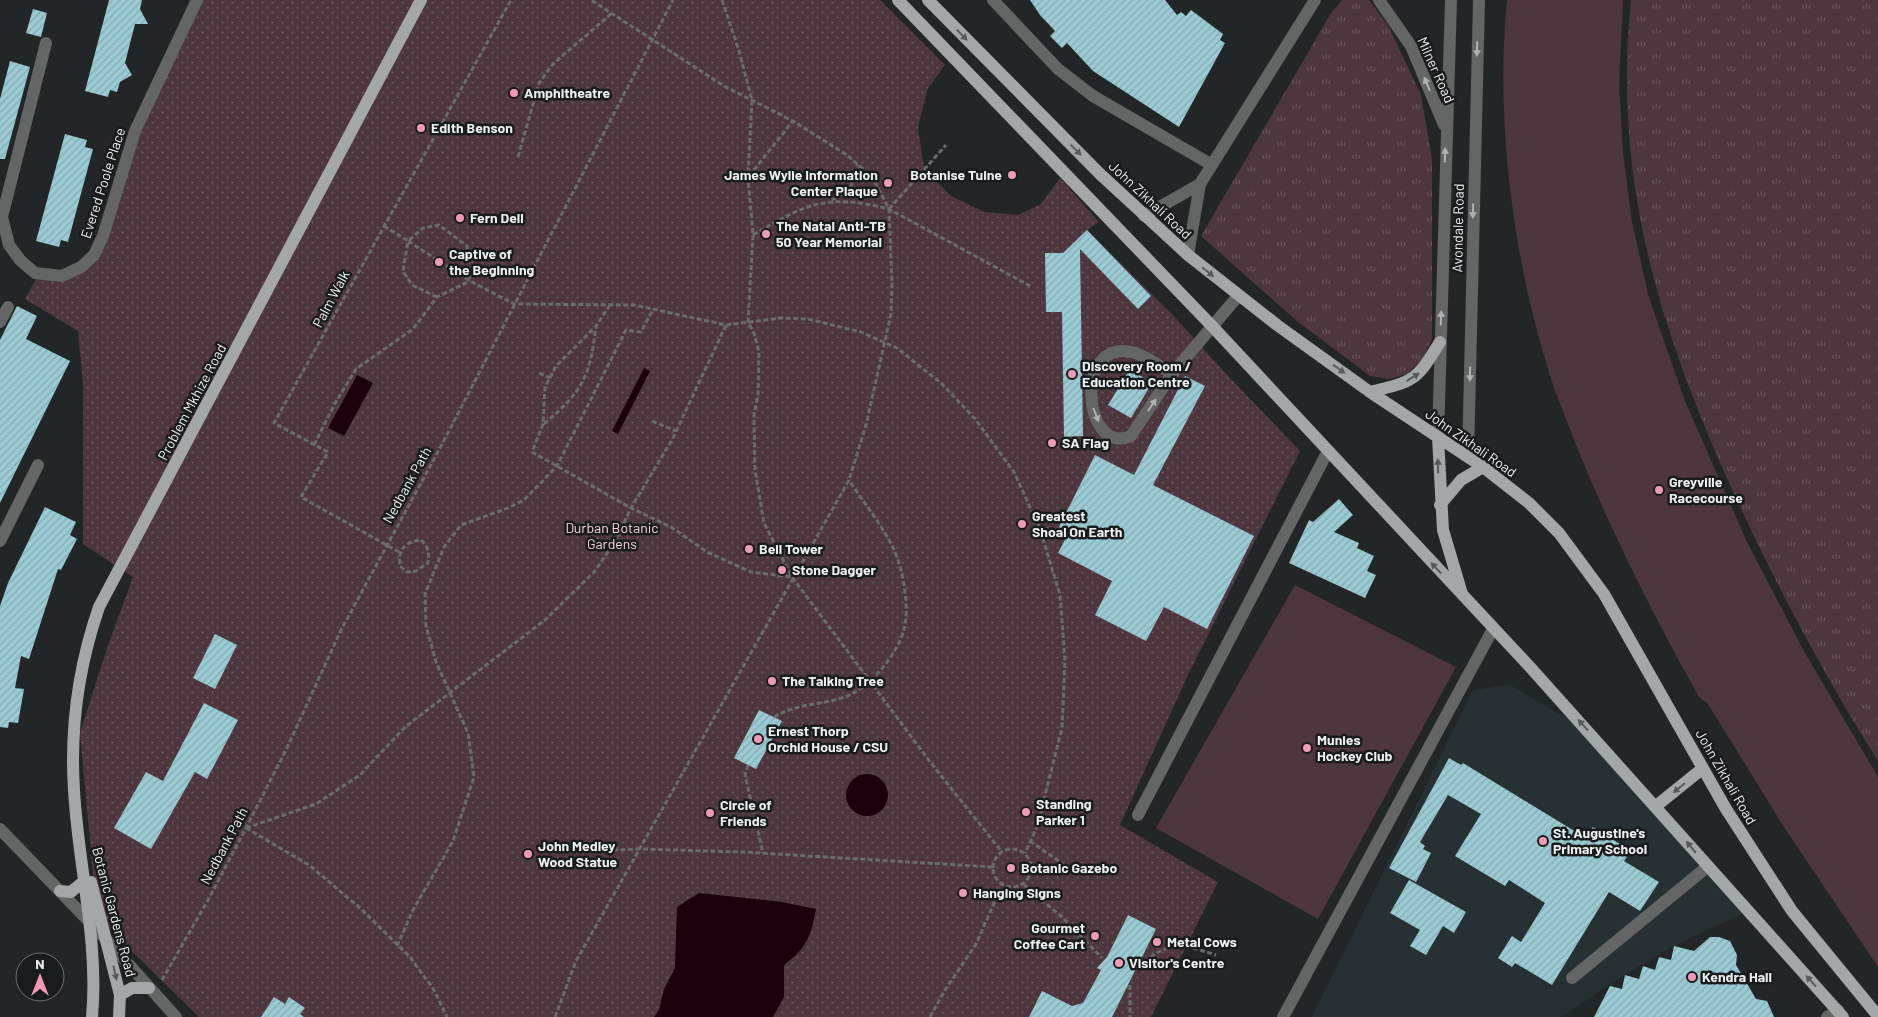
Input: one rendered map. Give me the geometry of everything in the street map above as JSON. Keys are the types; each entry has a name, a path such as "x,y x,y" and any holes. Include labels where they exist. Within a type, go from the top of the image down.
{"main road":[{"name":"Problem Mkhize Road","path":"80,841 74,789 75,727 79,679 86,643 99,607 421,0"},
{"path":"898,0 1212,326 1464,598 1656,806 1836,1015"},
{"name":"John Zikhali Road","path":"928,0 1144,216 1188,255 1238,296 1370,392 1483,467 1529,503 1559,533 1580,560 1619,619 1702,769 1792,911 1878,1016"},
{"path":"1370,392 1412,380 1422,372 1440,342"},
{"path":"1438,436 1440,505 1447,544 1464,598"},
{"path":"1440,505 1461,480 1483,467"},
{"path":"1656,806 1702,769"},
{"name":"Botanic Gardens Road","path":"80,841 94,995 92,1017"},
{"name":"Botanic Gardens Road","path":"80,841 120,995 119,1017"},
{"path":"60,891 71,892 84,881"},
{"path":"88,920 94,917 98,909"},
{"path":"90,946 97,939 105,938"},
{"path":"120,995 132,988 149,988"}],"street":[{"name":"Evered Poole Place","path":"46,44 2,217 9,245 20,260 36,273 62,276 81,268 94,255 103,236 135,131 197,0"},
{"path":"993,0 1058,69 1092,96 1212,165"},
{"path":"1188,255 1200,184 1315,0"},
{"name":"Milner Road","path":"1379,0 1411,46 1446,129"},
{"name":"Avondale Road","path":"1438,436 1450,0"},
{"name":"Avondale Road","path":"1468,457 1479,0"},
{"path":"1144,216 1200,184"},
{"path":"1172,374 1136,353 1126,351 1105,357 1097,368 1091,391 1095,418 1102,430 1112,437 1119,439 1131,436 1172,374 1238,296"},
{"path":"0,322 8,307"},
{"path":"1138,815 1328,451"},
{"path":"0,541 38,465"},
{"path":"1283,1017 1493,630"},
{"path":"0,829 105,938 176,1017"},
{"path":"1572,978 1708,867"}],"path":[{"name":"Palm Walk","path":"386,546 344,519 301,497 328,452 274,423 511,0"},
{"path":"555,1017 576,961 848,480 866,425 891,314 892,298 889,209 873,178 847,155 793,121 724,86 591,0"},
{"name":"Nedbank Path","path":"162,980 208,900 246,828 287,748 341,630 514,304 651,38 673,0"},
{"path":"722,0 739,51 752,100 748,177 753,235 748,322 754,332 759,352 758,395 754,415 755,470 764,523 792,577 931,763 1002,852"},
{"path":"518,157 539,83 553,64 612,13"},
{"path":"748,177 793,121"},
{"path":"889,209 946,145"},
{"path":"753,235 806,207 831,200 850,189 858,165"},
{"path":"831,200 864,202 889,209 1032,287"},
{"path":"437,297 412,285 403,271 408,241 424,228 439,225 467,246 470,281"},
{"path":"384,226 470,281 514,304 634,305 726,325 781,318 808,319 861,332 884,342 921,365 942,384 975,419 1014,472 1040,529 1060,595 1065,661 1062,728 1044,800 1025,853"},
{"path":"314,445 334,405 356,369 413,329 437,297 470,281"},
{"path":"610,305 596,326 556,366 546,387 543,424 532,452 631,508 671,527 707,552 751,572 792,577"},
{"path":"397,946 413,910 453,841 474,777 468,733 448,693 436,662 426,626 425,594 444,547 460,526 524,500 557,466 626,330 641,332 653,309"},
{"path":"246,828 316,804 360,775 406,727 538,625 595,571 616,540 631,508 676,431 726,325"},
{"path":"543,424 569,403 583,382 591,363 596,326"},
{"path":"539,373 550,378"},
{"path":"652,421 676,431"},
{"path":"774,718 789,708 838,700 856,692 871,681 894,651 905,628 905,585 894,550 848,480"},
{"path":"421,540 429,552 428,563 416,571 407,572 400,566 400,552 411,541 421,540"},
{"path":"386,546 400,552"},
{"path":"428,563 436,567"},
{"path":"748,765 745,775 763,853"},
{"path":"246,828 309,865 360,908 410,958 434,990 447,1017"},
{"path":"1030,841 1070,869"},
{"path":"553,852 639,849 763,853 992,867"},
{"path":"1017,849 1025,853 1032,863 1031,876 1024,885 1015,888 1002,885 995,878 992,867 996,857 1002,852 1017,849"},
{"path":"931,1017 945,990 976,944 1002,885"},
{"path":"1024,885 1062,917 1102,958"},
{"path":"1139,967 1157,952 1174,946 1187,945 1216,954"},
{"path":"1130,985 1130,1017"}],"shaded area":[{"path":"644,368 650,371 618,434 612,431"},
{"path":"357,375 373,383 344,436 328,428"},
{"name":"St. Augustine's Primary School","path":"1510,685 1589,731 1748,911 1674,946 1626,974 1561,1017 1312,1017 1473,690"},
{"path":"871,774 879,777 885,783 888,795 885,807 879,813 863,816 855,813 849,807 846,791 849,783 855,777"},
{"path":"699,893 782,902 816,909 807,941 798,953 784,965 784,997 773,1017 654,1017 659,1010 664,989 675,968 677,907"}],"green space":[{"name":"Durban Botanic Gardens","path":"200,0 880,0 945,65 928,88 918,127 924,168 951,196 984,212 1018,215 1041,204 1060,178 1099,222 1087,230 1173,315 1300,451 1188,675 1120,825 1218,882 1151,1017 199,1017 97,917 80,733 108,645 133,577 83,544 83,384 78,331 25,299 37,277 93,261 138,136"},
{"path":"1342,0 1369,0 1388,25 1421,95 1432,159 1432,339 1422,360 1407,374 1389,379 1370,376 1298,322 1201,236 1331,13"},
{"name":"Greyville Racecourse","path":"1507,0 1623,0 1619,84 1623,152 1632,222 1649,298 1685,401 1747,542 1805,653 1878,777 1878,967 1782,824 1708,704 1699,697 1647,600 1599,500 1557,395 1536,328 1517,236 1510,188 1503,92"},
{"path":"1631,0 1878,0 1878,761 1821,665 1785,599 1752,532 1709,437 1685,377 1665,317 1648,256 1636,195 1629,132 1627,67"},
{"name":"Munies Hockey Club","path":"1295,585 1456,667 1318,919 1156,828"}],"building":[{"path":"109,0 142,0 140,9 148,24 135,24 125,63 132,75 120,82 117,92 110,90 108,97 85,91"},
{"path":"1030,0 1165,0 1177,15 1181,12 1186,16 1191,10 1223,34 1220,40 1225,43 1179,127 1093,71 1067,43 1062,48 1050,36 1055,31 1040,15"},
{"path":"33,9 47,13 41,37 26,33"},
{"path":"10,61 30,67 5,159 0,159 0,99"},
{"path":"65,134 87,140 85,147 93,149 68,242 61,240 59,247 36,241"},
{"name":"Discovery Room / Education Centre","path":"1087,230 1151,296 1138,309 1080,249 1083,436 1064,437 1062,312 1046,312 1045,253 1063,253"},
{"path":"17,306 37,316 26,339 70,361 0,503 0,340"},
{"path":"1130,369 1152,383 1131,418 1108,405"},
{"path":"1185,376 1205,386 1153,485 1254,536 1207,629 1164,607 1146,641 1095,615 1112,581 1058,553 1067,536 1057,531 1095,455 1134,475"},
{"path":"1339,499 1353,515 1334,532 1359,543 1357,548 1374,556 1367,571 1376,575 1365,598 1289,563 1309,520 1313,522"},
{"path":"45,507 76,522 70,535 77,539 61,570 58,569 29,659 21,656 15,688 24,689 18,723 9,722 8,728 0,727 0,606 8,583"},
{"path":"215,634 237,645 215,689 193,678"},
{"path":"204,703 238,720 207,779 195,772 151,849 114,828 146,772 163,781"},
{"name":"Ernest Thorp Orchid House / CSU","path":"759,710 782,721 756,769 734,758"},
{"path":"1449,758 1461,765 1463,763 1586,838 1593,827 1631,851 1624,861 1659,882 1640,911 1609,892 1552,985 1515,963 1512,967 1498,958 1512,936 1521,942 1545,903 1509,880 1505,886 1455,856 1481,814 1448,795 1420,842 1425,846 1423,849 1431,853 1416,882 1389,868"},
{"path":"1409,880 1466,912 1454,933 1443,926 1426,955 1410,946 1420,930 1390,913"},
{"name":"Visitor's Centre","path":"1128,915 1156,929 1112,1017 1029,1017 1042,991 1072,1006 1083,1003 1101,970 1097,968 1107,957"},
{"name":"Kendra Hall","path":"1710,937 1719,937 1730,941 1737,955 1736,965 1756,999 1767,1001 1774,1017 1594,1017 1610,986 1622,989 1625,975 1639,979 1643,966 1655,970 1659,957 1671,960 1674,946 1694,951"},
{"path":"274,997 285,1004 289,997 305,1008 300,1014 304,1017 261,1017"}],"place":[{"name":"Amphitheatre","path":"514,93"},
{"name":"Edith Benson","path":"421,128"},
{"name":"Botanise Tuine","path":"1012,175"},
{"name":"James Wylie Information Center Plaque","path":"888,183"},
{"name":"Fern Dell","path":"460,218"},
{"name":"The Natal Anti-TB 50 Year Memorial","path":"766,234"},
{"name":"Captive of the Beginning","path":"439,262"},
{"name":"Discovery Room / Education Centre","path":"1072,374"},
{"name":"SA Flag","path":"1052,443"},
{"name":"Greyville Racecourse","path":"1659,490"},
{"name":"Greatest Shoal On Earth","path":"1022,524"},
{"name":"Bell Tower","path":"749,549"},
{"name":"Stone Dagger","path":"782,570"},
{"name":"The Talking Tree","path":"772,681"},
{"name":"Ernest Thorp Orchid House / CSU","path":"758,739"},
{"name":"Munies Hockey Club","path":"1307,748"},
{"name":"Standing Parker 1","path":"1026,812"},
{"name":"Circle of Friends","path":"710,813"},
{"name":"St. Augustine's Primary School","path":"1543,841"},
{"name":"John Medley Wood Statue","path":"528,854"},
{"name":"Botanic Gazebo","path":"1011,868"},
{"name":"Hanging Signs","path":"963,893"},
{"name":"Gourmet Coffee Cart","path":"1095,936"},
{"name":"Metal Cows","path":"1157,942"},
{"name":"Visitor's Centre","path":"1119,963"},
{"name":"Kendra Hall","path":"1692,977"}]}
